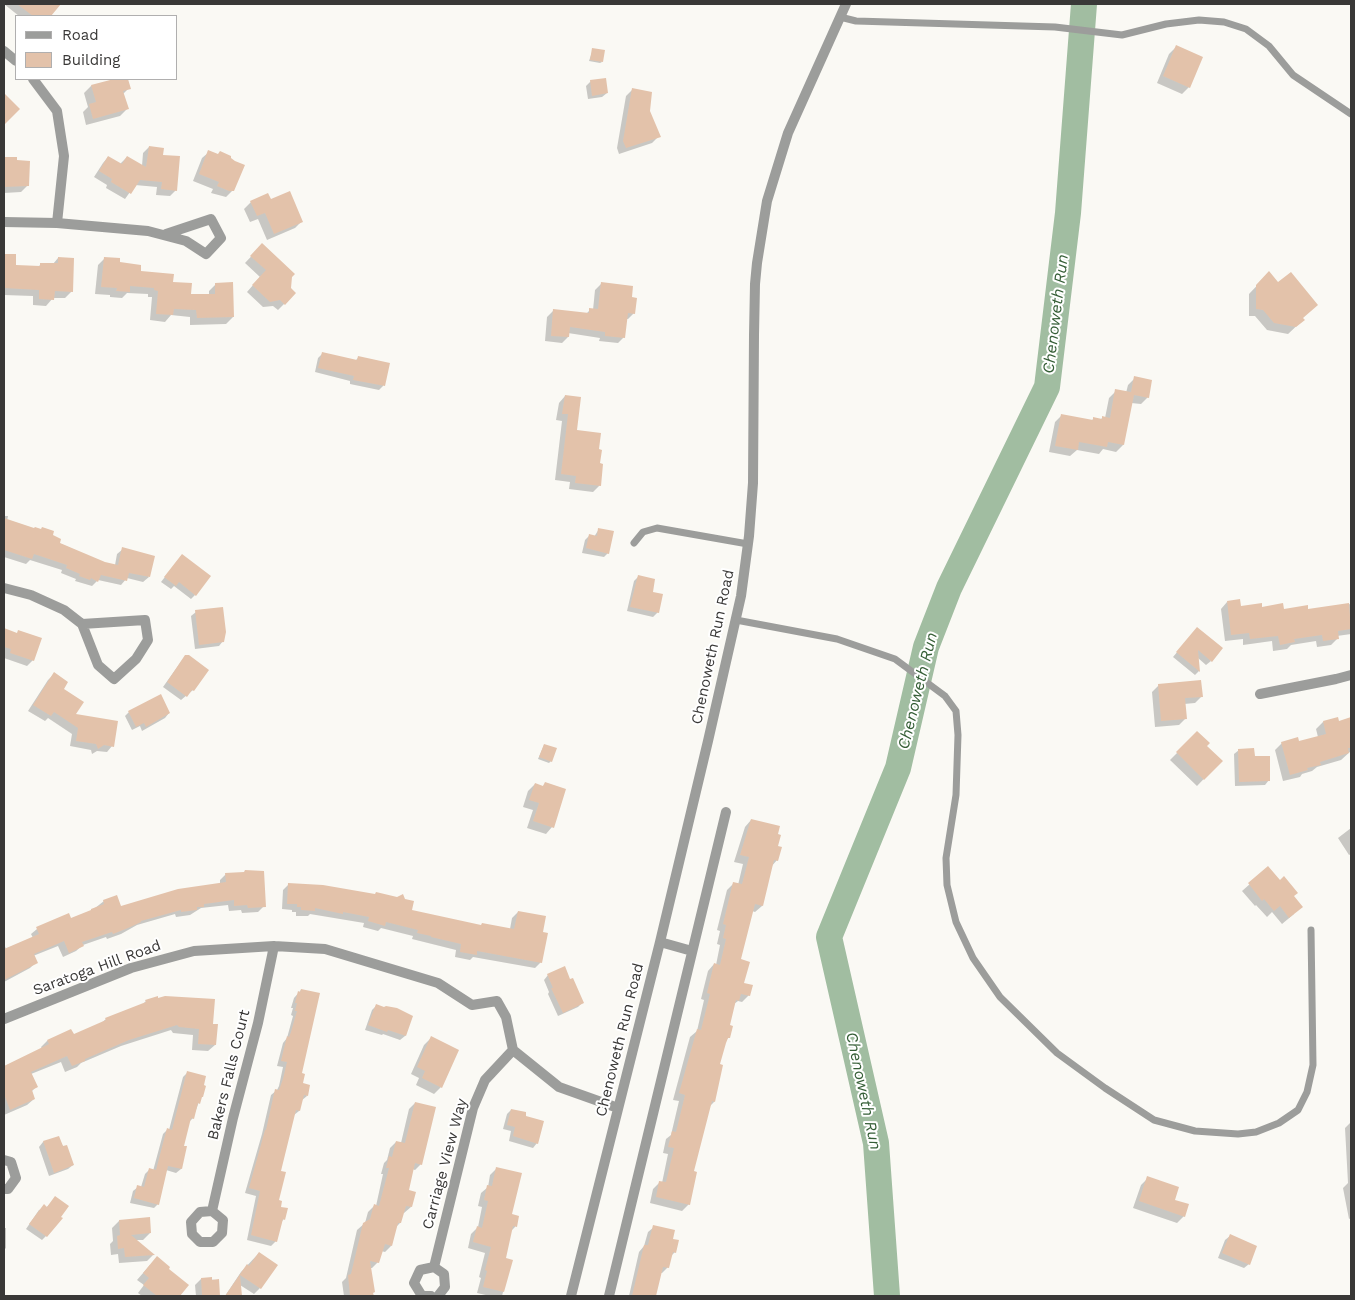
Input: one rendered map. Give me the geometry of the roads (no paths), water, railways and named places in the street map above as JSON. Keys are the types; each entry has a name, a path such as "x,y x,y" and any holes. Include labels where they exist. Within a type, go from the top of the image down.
{"street":[{"name":"Chenoweth Run Road","path":"571,1296 660,942 736,620 748,544 753,483 757,263 767,201 788,133 846,4"},
{"path":"4,50 15,60"},
{"path":"34,80 57,111 64,156 57,223"},
{"path":"4,222 57,223 148,231 186,241 206,254 221,238 211,219 166,234"},
{"path":"4,588 31,595 64,610 82,624 98,665 114,679 136,660 148,640 145,620 82,624"},
{"path":"1260,694 1351,675"},
{"path":"609,1296 726,812"},
{"path":"660,942 692,951"},
{"name":"Saratoga Hill Road","path":"4,1019 131,968 194,951 274,946 325,949 374,962 438,983 472,1005 497,1001 506,1016 513,1050"},
{"name":"Bakers Falls Court","path":"212,1210 233,1118 258,1023 274,946"},
{"path":"513,1050 559,1087 618,1108"},
{"name":"Carriage View Way","path":"434,1267 472,1108 485,1080 513,1050"},
{"path":"4,1160 11,1162 16,1178 8,1188 4,1189"},
{"path":"431,1296 422,1296 414,1283 420,1270 434,1267 444,1274 445,1286 438,1296"}],"lane":[{"path":"840,17 856,21 1055,27 1122,35 1166,24 1199,20 1224,22 1246,29 1269,46 1293,75 1351,114"},
{"path":"634,543 644,532 657,528 748,544"},
{"path":"736,620 836,639 895,659 945,696 956,711 958,735 956,795 946,858 947,885 956,922 973,958 1000,996 1057,1053 1105,1088 1154,1120 1195,1131 1238,1134 1256,1132 1279,1123 1298,1110 1307,1092 1313,1065 1311,930"}],"waterway":[{"name":"Chenoweth Run","path":"887,1296 876,1143 829,937 898,768 926,647 949,588 1047,387 1068,213 1084,4"}]}
